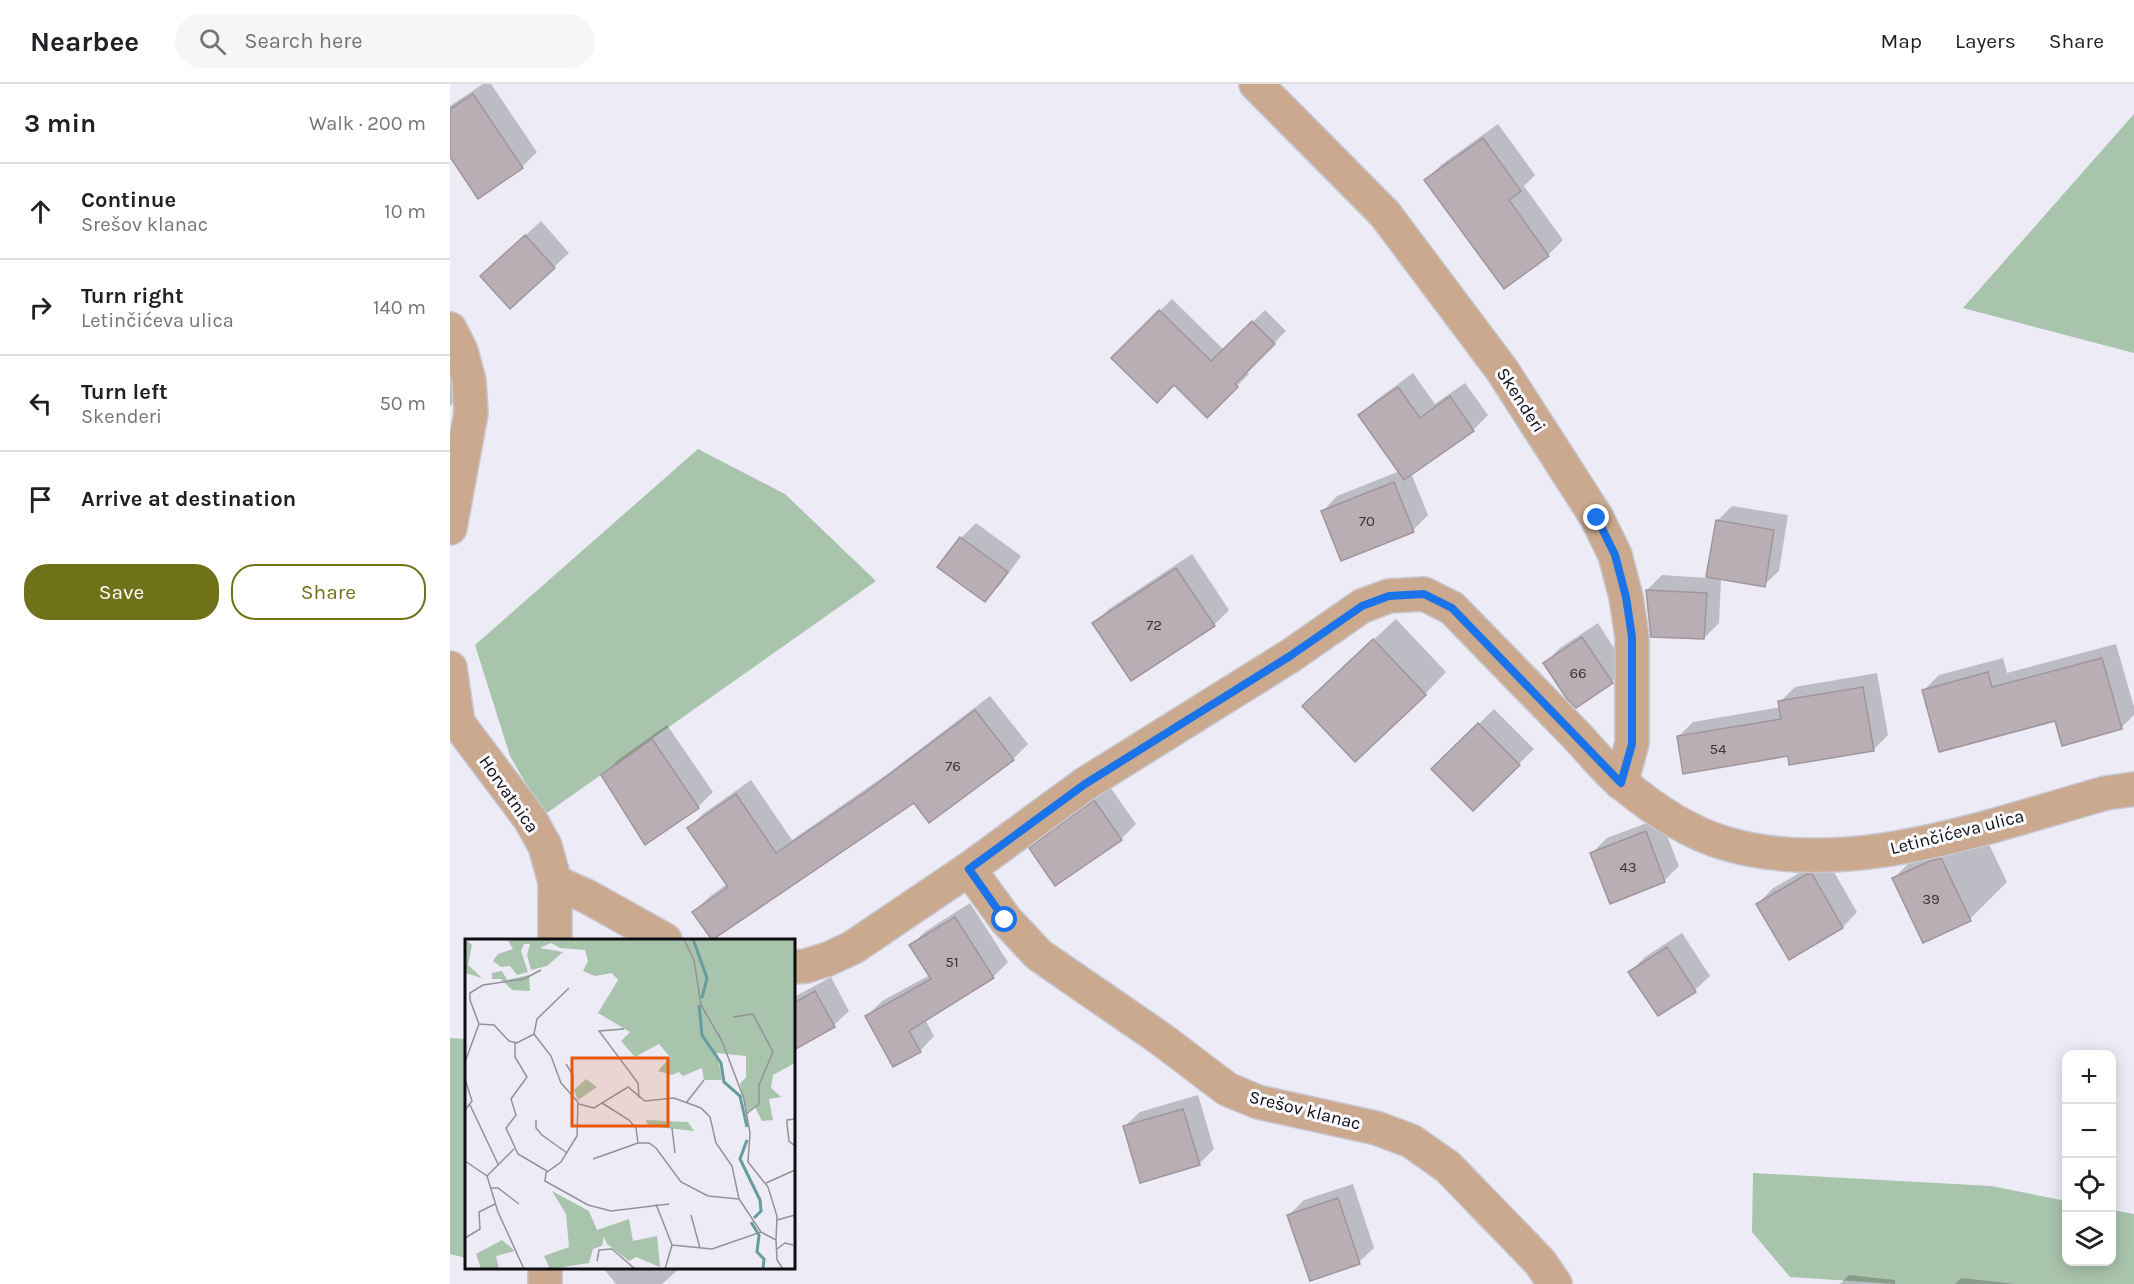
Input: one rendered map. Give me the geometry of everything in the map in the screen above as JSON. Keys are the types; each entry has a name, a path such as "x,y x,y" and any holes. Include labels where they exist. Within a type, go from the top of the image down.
{"street":[{"name":"Skenderi","path":"1256,84 1385,214 1502,370 1597,518 1615,555 1626,597 1632,637 1632,744 1621,783"},
{"path":"450,329 461,351 469,381 471,413 450,528"},
{"name":"Letinčićeva ulica","path":"795,967 828,959 852,948 969,869 1085,784 1290,656 1362,606 1389,596 1424,594 1452,608 1621,783 1681,825 1724,843 1766,851 1824,856 1892,849 1932,842 2106,793 2134,789"},
{"name":"Horvatnica","path":"450,668 454,719 530,819 545,846 555,882 555,939"},
{"name":"Srešov klanac","path":"969,869 1005,920 1039,955 1227,1089 1258,1101 1376,1128 1411,1141 1430,1154 1448,1167 1540,1262 1555,1284"},
{"path":"555,882 588,897 663,939"},
{"path":"544,1284 545,1269"}],"green space":[{"path":"2134,114 2134,353 1963,308"},
{"path":"698,449 785,494 876,581 544,815 510,756 475,645"},
{"path":"450,1038 465,1039 465,1258 450,1254"},
{"path":"1753,1173 1991,1186 2062,1200 2062,1266 2116,1266 2116,1211 2134,1214 2134,1284 1896,1284 1790,1277 1752,1232"}],"building":[{"path":"473,94 523,168 478,199 450,157 450,109"},
{"path":"1483,138 1521,191 1509,200 1549,256 1504,289 1424,180"},
{"path":"525,235 555,268 510,309 480,276"},
{"path":"1159,310 1211,361 1252,321 1275,344 1235,384 1238,387 1207,418 1174,385 1157,403 1111,358"},
{"path":"1398,387 1420,418 1450,396 1474,431 1404,480 1358,415"},
{"path":"1394,482 1414,532 1341,561 1321,511"},
{"path":"1716,520 1774,530 1765,587 1706,577"},
{"path":"960,537 1008,572 985,602 937,567"},
{"path":"1176,568 1215,626 1131,681 1092,623"},
{"path":"1646,590 1707,593 1704,639 1651,637"},
{"path":"1582,637 1613,683 1576,708 1567,699 1543,663"},
{"path":"1373,639 1426,695 1355,762 1302,706"},
{"path":"2102,658 2122,729 2062,746 2055,721 1939,752 1922,690 1988,672 1992,687"},
{"path":"1863,687 1874,751 1789,765 1788,756 1683,774 1677,736 1781,719 1778,701"},
{"path":"975,710 1014,760 929,823 914,803 711,939 692,912 728,887 687,828 736,794 776,853 870,789"},
{"path":"1478,723 1520,765 1473,811 1431,769"},
{"path":"652,739 699,808 645,845 601,775"},
{"path":"1094,800 1122,840 1055,886 1029,848"},
{"path":"1646,831 1665,882 1610,904 1590,853"},
{"path":"1941,858 1971,921 1923,943 1892,878"},
{"path":"1807,874 1812,874 1843,928 1789,960 1756,904"},
{"path":"955,917 994,978 909,1031 921,1052 893,1067 865,1016 931,979 909,945"},
{"path":"1667,947 1696,992 1658,1016 1628,972"},
{"path":"815,991 835,1027 795,1049 795,1002"},
{"path":"1183,1109 1200,1165 1140,1183 1123,1126"},
{"path":"1338,1198 1360,1264 1310,1281 1287,1215"}],"route":[{"path":"1005,920 969,869 1085,784 1290,656 1362,606 1389,596 1424,594 1452,608 1621,783 1632,744 1632,637 1626,597 1615,555 1597,518"}]}
